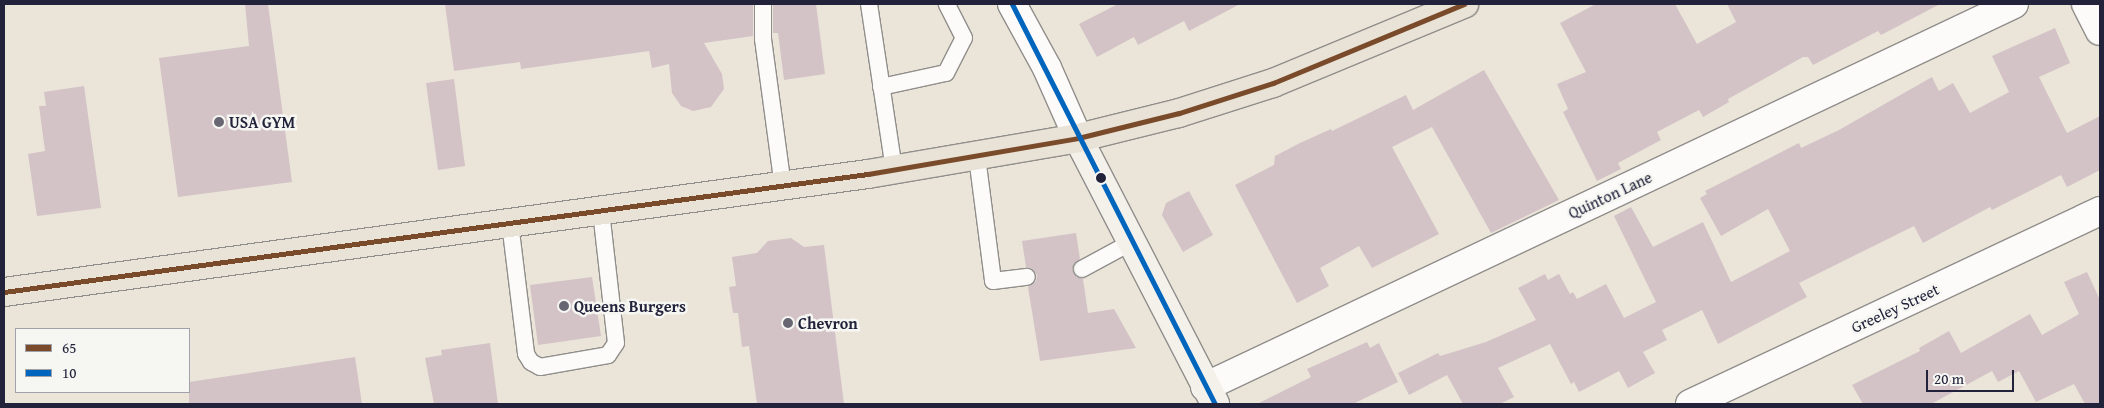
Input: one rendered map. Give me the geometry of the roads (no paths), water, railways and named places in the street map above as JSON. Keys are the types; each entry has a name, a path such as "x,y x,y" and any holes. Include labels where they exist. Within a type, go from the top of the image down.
{"main road":[{"path":"4,292 783,186 976,157 1078,138 1179,113 1274,82 1464,4"}],"street":[{"path":"1012,4 1047,68 1078,138 1210,395"},
{"name":"Quinton Lane","path":"1210,395 2014,4"},
{"path":"2086,4 2100,31"},
{"name":"Greeley Street","path":"1690,404 2100,211"}],"lane":[{"path":"763,4 763,40 783,186"},
{"path":"870,4 894,170"},
{"path":"881,87 946,74 964,38 947,4"},
{"path":"976,157 993,281 1027,277"},
{"path":"510,223 526,354 531,362 540,366 608,355 616,343 601,211"},
{"path":"1082,269 1132,242"}],"place":[{"name":"USA GYM","path":"219,122"},
{"name":"Queens Burgers","path":"564,306"},
{"name":"Chevron","path":"788,323"}]}
